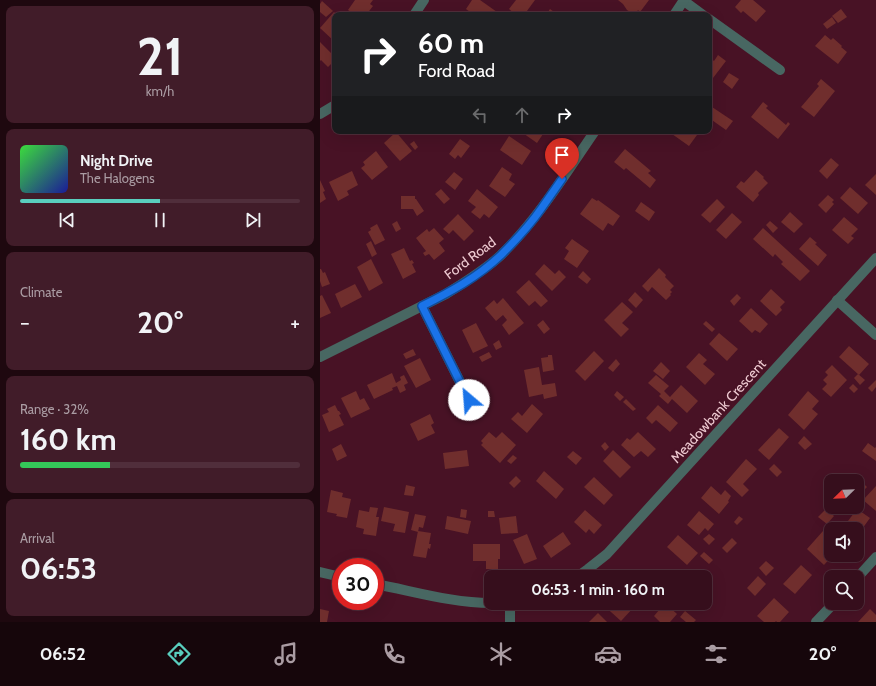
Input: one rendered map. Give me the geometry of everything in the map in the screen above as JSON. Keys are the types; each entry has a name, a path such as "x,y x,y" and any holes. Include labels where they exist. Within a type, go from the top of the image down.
{"street":[{"path":"416,12 424,0"},
{"path":"676,12 684,0 699,12"},
{"path":"712,21 780,70"},
{"path":"320,114 332,107"},
{"name":"Ford Road","path":"320,357 446,294 466,282 500,255 527,227 541,209 593,134"},
{"name":"Meadowbank Crescent","path":"586,570 607,554 876,258"},
{"path":"837,300 876,336"},
{"path":"422,306 469,400"},
{"path":"864,570 876,557"},
{"path":"320,572 332,575"},
{"path":"384,586 463,601 484,603"},
{"path":"510,610 510,622"},
{"path":"816,622 827,610"}],"building":[{"path":"355,0 373,0 370,4 373,6 368,12 351,12 348,10"},
{"path":"472,0 480,0 497,12 470,12 466,9"},
{"path":"516,0 535,0 526,12 512,12 509,9"},
{"path":"618,0 649,0 640,12 638,10 637,12 630,12"},
{"path":"741,0 753,0 766,11 756,22 743,11 741,13 735,7"},
{"path":"322,1 333,11 326,17 320,12 320,4"},
{"path":"841,9 847,17 838,23 832,16"},
{"path":"332,14 332,39 320,28"},
{"path":"832,17 836,23 827,29 823,24"},
{"path":"825,35 831,40 833,38 847,52 838,64 815,46"},
{"path":"320,42 332,54 332,63 328,67 321,60 320,61"},
{"path":"718,55 726,61 713,78 712,59 714,61"},
{"path":"729,73 739,79 732,89 723,82"},
{"path":"821,79 835,91 814,117 801,107 819,86 817,84"},
{"path":"763,102 768,106 766,108 786,125 788,122 790,124 778,139 751,117"},
{"path":"712,107 733,121 726,130 712,120"},
{"path":"394,134 398,134 412,151 400,161 384,143"},
{"path":"524,134 543,134 537,143"},
{"path":"672,134 697,135 689,146"},
{"path":"509,136 531,151 522,165 500,150"},
{"path":"460,139 470,146 461,158 458,155 455,159 449,154"},
{"path":"414,141 418,147 415,150 410,144"},
{"path":"625,149 651,171 648,173 656,180 650,188 626,168 624,170 614,162"},
{"path":"376,151 388,167 372,180 361,168 365,165 363,162"},
{"path":"831,158 839,165 827,179 819,171"},
{"path":"502,167 512,174 509,180 515,184 505,197 489,186"},
{"path":"756,170 768,183 758,193 759,195 753,202 736,187 741,181 744,183"},
{"path":"352,171 358,185 347,191 349,195 338,201 329,182"},
{"path":"454,172 463,179 455,190 445,182"},
{"path":"876,174 876,195 865,185"},
{"path":"320,180 325,191 323,192 326,199 320,203"},
{"path":"850,187 868,203 858,214 840,198"},
{"path":"441,189 450,199 444,204 435,194"},
{"path":"477,189 498,207 489,218 484,214 480,219 471,212 476,207 468,201"},
{"path":"828,195 834,200 832,202 834,204 826,213 818,205"},
{"path":"401,196 415,196 415,199 424,211 417,216 413,209 401,209"},
{"path":"592,198 597,201 598,200 620,216 613,226 608,223 603,231 580,214"},
{"path":"717,199 725,207 710,223 701,215"},
{"path":"641,202 655,212 649,221 635,211"},
{"path":"790,212 803,224 794,233 781,222"},
{"path":"732,213 742,222 726,239 716,230"},
{"path":"458,214 474,231 464,241 453,230 449,234 443,229"},
{"path":"844,217 858,229 851,236 854,238 848,244 832,230"},
{"path":"397,221 401,229 396,232 392,224"},
{"path":"770,221 778,228 773,233 766,225"},
{"path":"377,224 385,240 375,245 368,232 371,230 370,228"},
{"path":"434,228 444,239 439,243 445,251 434,260 429,254 425,256 423,253 426,251 416,238 427,229 429,232"},
{"path":"763,228 810,271 800,281 781,264 783,262 775,254 773,257 753,239"},
{"path":"810,237 827,255 818,266 799,249"},
{"path":"572,239 589,251 577,268 564,259 569,251 565,248"},
{"path":"371,241 377,254 372,257 366,244"},
{"path":"404,248 410,261 412,260 414,263 412,264 416,272 403,279 391,254"},
{"path":"371,259 383,283 369,291 357,267"},
{"path":"544,264 555,274 559,270 566,277 552,291 535,274"},
{"path":"659,268 674,286 670,290 672,292 670,294 671,295 666,300 652,287 648,292 642,286"},
{"path":"320,269 323,273 325,272 330,284 322,287 320,281"},
{"path":"583,271 591,279 587,284 578,277"},
{"path":"529,280 548,301 541,307 535,301 529,306 516,292"},
{"path":"355,284 362,297 341,308 335,294"},
{"path":"771,289 785,302 780,307 782,310 776,316 760,301"},
{"path":"635,292 643,300 636,308 628,300"},
{"path":"737,294 741,298 734,306 730,301"},
{"path":"322,295 331,313 320,318 320,296"},
{"path":"503,298 524,323 509,335 502,325 507,320 503,315 496,321 485,308 494,300 497,304"},
{"path":"622,302 633,312 622,323 629,329 621,337 604,320"},
{"path":"751,308 768,324 760,333 755,330 752,333 739,321"},
{"path":"543,320 550,329 544,334 537,325"},
{"path":"706,321 715,329 712,332 703,324"},
{"path":"476,323 488,346 473,353 462,330"},
{"path":"719,333 738,349 727,361 709,344"},
{"path":"499,340 502,347 496,350 493,344"},
{"path":"849,346 869,364 859,375 839,357"},
{"path":"413,349 416,355 406,359 403,354"},
{"path":"594,351 604,361 585,381 575,371"},
{"path":"489,352 492,357 482,362 479,357"},
{"path":"699,353 707,360 703,364 715,374 705,385 686,367"},
{"path":"548,355 552,355 554,370 543,372 541,358 548,357"},
{"path":"420,358 431,380 416,388 404,366"},
{"path":"616,359 620,364 613,372 608,368"},
{"path":"661,362 670,371 663,379 653,371"},
{"path":"832,365 847,380 831,397 822,389 827,384 823,380 828,375 825,372"},
{"path":"539,367 542,385 555,383 557,396 544,399 543,394 529,397 524,370"},
{"path":"392,373 396,383 401,380 400,377 404,375 408,383 404,385 406,390 400,393 397,386 392,388 393,390 374,399 367,385"},
{"path":"858,374 865,380 860,385 854,378"},
{"path":"656,375 669,386 664,391 670,397 681,385 698,401 687,413 672,399 668,404 659,396 661,394 648,383"},
{"path":"876,380 876,387 872,392 868,388"},
{"path":"853,384 858,389 854,393 849,388"},
{"path":"356,391 360,400 364,398 370,409 351,418 341,398"},
{"path":"617,391 624,397 620,401 614,395"},
{"path":"808,391 819,401 812,409 818,414 804,430 788,415"},
{"path":"626,399 636,409 633,411 623,402"},
{"path":"532,404 543,414 527,433 511,419 518,412 522,416"},
{"path":"335,405 341,414 339,415 344,425 329,432 322,415 329,412 327,409"},
{"path":"658,405 678,423 670,432 656,420 652,424 646,418"},
{"path":"430,414 434,423 431,425 435,433 418,441 410,424"},
{"path":"779,428 789,437 769,460 758,450"},
{"path":"489,432 496,438 502,432 516,445 500,463 481,445 483,443 481,441"},
{"path":"638,432 656,449 648,457 641,451 634,457 621,445 627,438 630,440"},
{"path":"804,436 812,444 805,450 798,443"},
{"path":"605,442 609,447 605,451 601,446"},
{"path":"868,443 875,448 876,447 876,461 862,451"},
{"path":"341,444 347,456 337,461 332,449"},
{"path":"467,450 469,466 445,469 443,453"},
{"path":"613,450 631,467 620,478 603,461"},
{"path":"573,451 582,458 576,465 567,457"},
{"path":"513,455 517,458 511,464 507,461"},
{"path":"746,459 757,469 743,484 749,490 742,497 726,482"},
{"path":"774,464 782,472 777,477 769,469"},
{"path":"544,471 564,489 556,499 536,481"},
{"path":"516,476 521,481 514,488 509,483"},
{"path":"594,477 613,495 604,505 584,487"},
{"path":"406,485 415,487 413,496 404,495"},
{"path":"711,486 721,495 725,490 731,496 728,501 729,502 719,514 701,498"},
{"path":"876,486 876,511 864,501 864,499"},
{"path":"331,490 343,493 342,497 351,499 347,518 336,516 337,514 327,512"},
{"path":"370,507 378,508 376,517 379,517 376,536 363,534 364,529 356,527 359,510 369,512"},
{"path":"384,507 409,512 405,533 393,531 395,524 381,521"},
{"path":"461,509 467,510 466,518 460,517"},
{"path":"585,510 602,525 594,534 589,529 586,533 574,522"},
{"path":"488,511 494,511 495,517 488,517"},
{"path":"699,511 714,524 708,531 705,528 699,535 687,525"},
{"path":"824,511 824,514 832,514 834,516 829,522 824,522 818,517"},
{"path":"415,514 426,516 423,528 419,527 418,532 411,530"},
{"path":"853,514 864,514 870,518 864,526 864,522 847,522"},
{"path":"447,516 471,521 468,534 445,529"},
{"path":"516,516 518,533 501,534 499,518"},
{"path":"739,516 743,519 737,525 734,522"},
{"path":"418,531 431,533 429,544 431,544 430,549 428,548 426,558 413,556"},
{"path":"823,531 824,562 827,562 824,565 807,549"},
{"path":"563,532 571,544 551,558 543,546"},
{"path":"527,534 537,559 524,564 513,540"},
{"path":"709,534 715,539 709,545 703,539"},
{"path":"678,535 698,553 687,565 667,547"},
{"path":"732,538 737,543 727,553 722,548"},
{"path":"473,544 500,544 498,569 486,569 486,561 473,561"},
{"path":"704,552 713,560 709,564 700,556"},
{"path":"766,561 774,568 766,576 759,568"},
{"path":"801,565 812,575 795,594 783,584"},
{"path":"758,576 766,584 755,596 747,588"},
{"path":"774,598 789,612 780,622 764,622 757,616"},
{"path":"320,609 329,611 327,622 320,622"},
{"path":"870,609 876,615 876,622 858,622"},
{"path":"609,610 631,610 621,621"},
{"path":"659,610 673,610 677,614 670,622 660,622 654,616"},
{"path":"685,611 696,620 694,622 686,622 680,617"},
{"path":"598,613 607,622 589,622"}],"route":[{"path":"469,400 422,306 466,282 488,266 527,227 562,179"}]}
